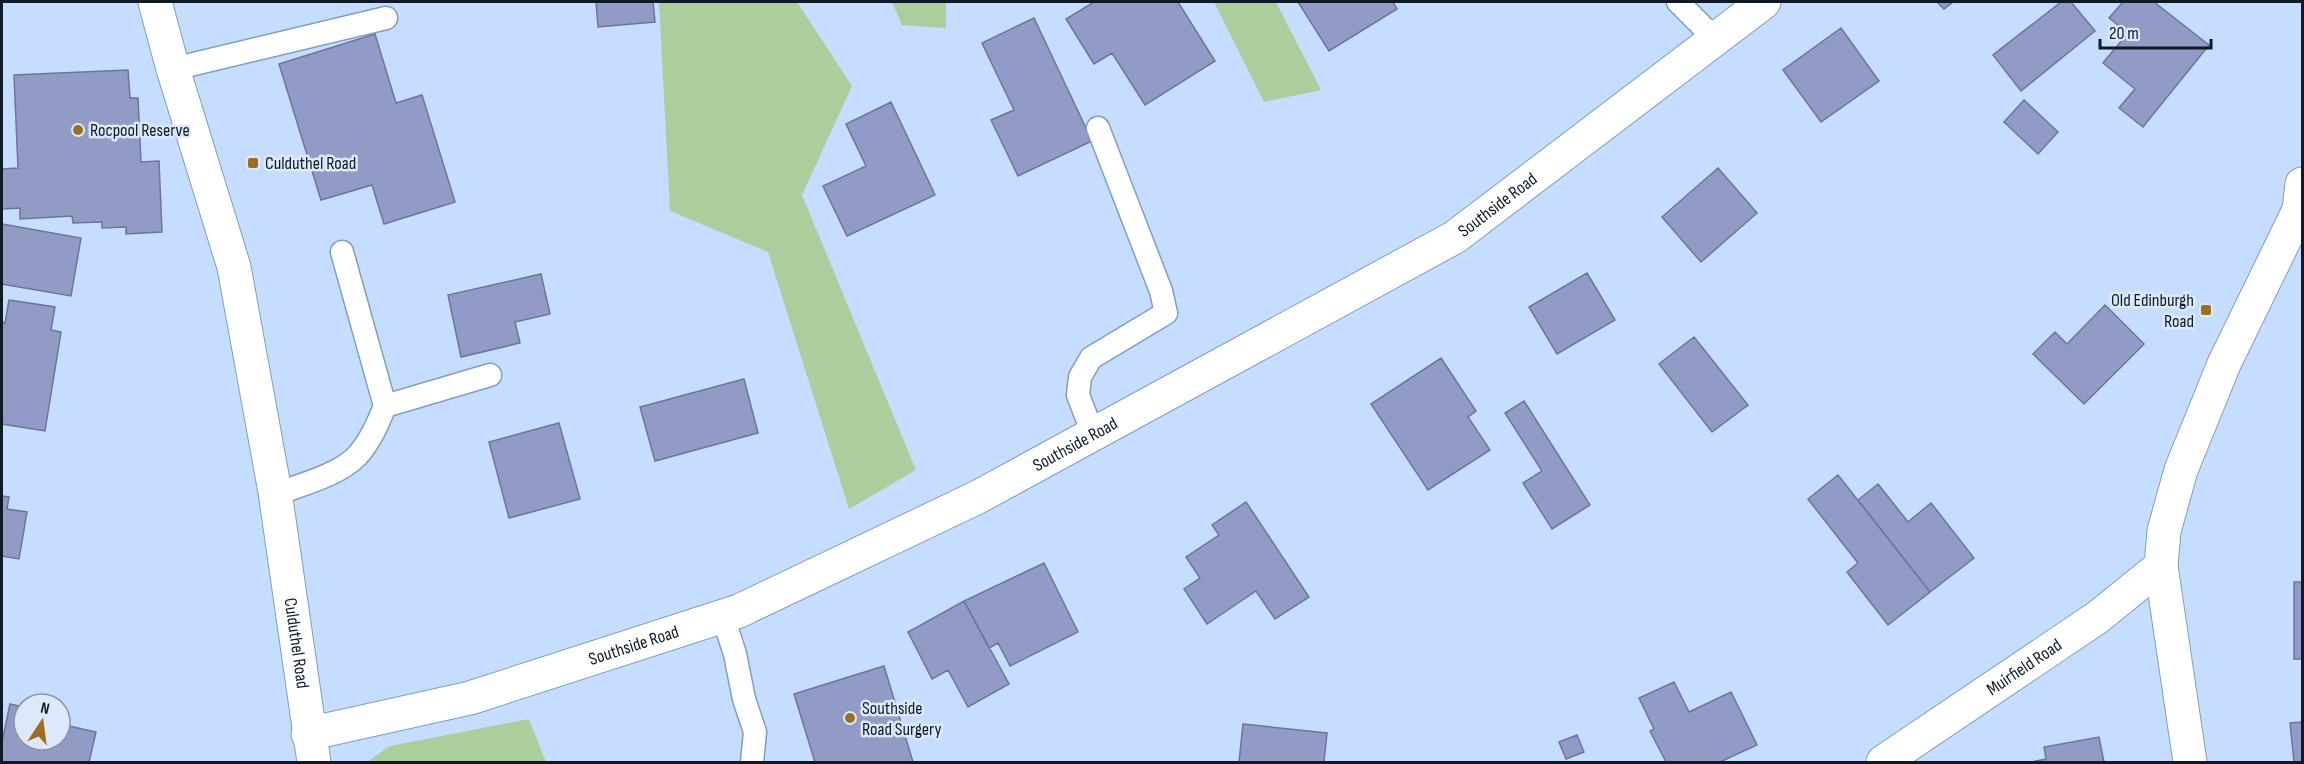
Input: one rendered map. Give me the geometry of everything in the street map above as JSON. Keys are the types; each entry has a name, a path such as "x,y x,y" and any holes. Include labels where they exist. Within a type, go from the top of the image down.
{"street":[{"name":"Culduthel Road","path":"155,2 173,69 234,267 276,494 311,748"},
{"name":"Southside Road","path":"311,748 739,611 978,497 1455,237 1764,2"},
{"path":"2190,762 2161,566 2164,531 2181,471 2224,364 2299,210 2302,184"},
{"name":"Muirfield Road","path":"1883,762 2097,616 2161,566"}],"lane":[{"path":"1678,2 1715,39"},
{"path":"173,69 386,18"},
{"path":"1093,434 1078,395 1080,377 1091,358 1166,313 1161,291 1098,128"},
{"path":"276,494 330,474 357,457 386,406 342,252"},
{"path":"386,406 490,375"},
{"path":"723,616 735,654 744,699 755,732 752,762"}],"green space":[{"path":"659,2 797,2 852,86 802,195 916,470 849,509 768,252 670,211"},
{"path":"892,2 946,2 946,28 902,25"},
{"path":"1214,2 1276,2 1321,90 1264,102"},
{"path":"529,719 546,762 367,762 390,746"}],"building":[{"path":"596,2 653,2 655,22 598,27"},
{"path":"1094,2 1178,2 1215,61 1145,105 1112,53 1094,64 1066,19"},
{"path":"1298,2 1393,2 1397,9 1329,51"},
{"path":"1937,2 1953,2 1944,9"},
{"path":"2061,2 2071,2 2095,31 2021,91 1993,55"},
{"path":"2123,2 2154,2 2209,45 2143,127 2119,108 2135,89 2103,63 2128,33 2109,18"},
{"path":"1034,18 1092,141 1018,176 991,120 1014,110 982,43"},
{"path":"1841,28 1879,81 1821,122 1783,70"},
{"path":"375,34 396,103 422,95 455,202 384,224 372,185 321,200 279,64"},
{"name":"Rocpool Reserve","path":"128,70 130,98 138,98 141,162 159,161 162,232 126,234 126,227 102,228 102,222 73,223 72,216 20,219 20,208 2,209 2,169 18,168 14,75"},
{"path":"2024,100 2058,132 2038,154 2004,122"},
{"path":"891,102 935,195 847,236 823,186 866,166 846,124"},
{"path":"1718,168 1757,213 1701,262 1662,217"},
{"path":"2,224 81,238 71,296 2,284"},
{"path":"1587,273 1615,320 1557,354 1529,307"},
{"path":"541,274 550,314 515,322 520,343 461,357 448,295"},
{"path":"9,300 55,307 51,330 61,332 45,431 2,424 2,322 5,323"},
{"path":"2105,305 2144,344 2084,404 2033,354 2055,332 2067,344"},
{"path":"1694,337 1748,405 1712,432 1659,364"},
{"path":"1441,358 1476,411 1468,417 1490,450 1428,490 1371,404"},
{"path":"744,379 758,433 655,461 640,407"},
{"path":"1524,401 1590,505 1552,529 1523,483 1542,471 1505,413"},
{"path":"559,423 580,499 509,518 489,442"},
{"path":"1838,475 1930,592 1888,625 1847,572 1858,563 1808,499"},
{"path":"1878,484 1908,522 1931,503 1974,558 1930,592 1858,500"},
{"path":"2,496 9,497 7,509 27,512 19,559 2,556"},
{"path":"1246,502 1309,597 1275,619 1256,591 1207,624 1184,589 1200,578 1186,557 1219,535 1212,525"},
{"path":"1044,563 1078,632 1010,666 998,643 989,648 964,601"},
{"path":"2294,582 2302,582 2302,659 2294,659"},
{"path":"964,601 1009,684 968,707 948,670 932,679 908,632"},
{"name":"Southside Road Surgery","path":"884,666 913,762 815,762 794,694"},
{"path":"1674,682 1689,712 1731,692 1757,745 1720,762 1666,762 1650,731 1654,729 1639,698"},
{"path":"10,704 12,704 12,752 72,752 72,727 96,732 89,762 2,762 2,742"},
{"path":"2302,722 2302,762 2294,762 2290,723"},
{"path":"1243,724 1327,733 1324,762 1239,762"},
{"path":"1577,735 1584,752 1566,759 1559,742"},
{"path":"2099,737 2104,762 2031,762 2046,759 2044,747"}],"place":[{"name":"Rocpool Reserve","path":"78,130"},
{"name":"Culduthel Road","path":"253,163"},
{"name":"Old Edinburgh Road","path":"2206,310"},
{"name":"Southside Road Surgery","path":"850,718"}]}
